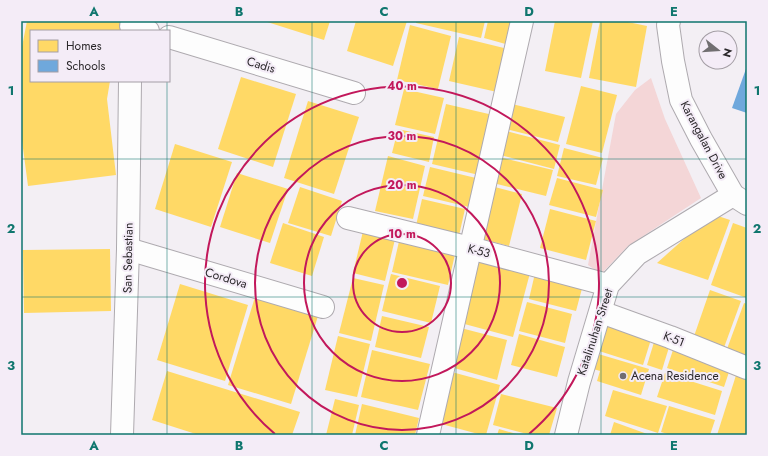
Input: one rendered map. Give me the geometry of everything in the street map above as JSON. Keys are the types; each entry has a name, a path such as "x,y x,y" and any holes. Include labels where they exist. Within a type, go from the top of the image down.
{"street":[{"path":"428,435 522,21"},
{"name":"Karangalan Drive","path":"663,22 681,100 701,139 740,200"},
{"name":"Cadis","path":"170,37 354,93"},
{"name":"San Sebastian","path":"122,435 128,249 130,82"},
{"name":"Katalinuhan Street","path":"566,435 579,382 608,285 637,254 740,200"},
{"name":"K-53","path":"348,218 470,248 608,285"},
{"name":"Cordova","path":"128,249 323,307"},
{"name":"K-51","path":"601,312 670,337 747,368"}],"shaded area":[{"path":"651,78 665,119 701,198 628,246 601,274 588,265 616,114 635,90"}],"building: Homes":[{"path":"27,21 122,21 120,30 30,30 30,82 110,82 107,99 116,175 28,186 21,133 21,52"},
{"path":"264,21 330,21 324,40"},
{"path":"356,21 407,21 393,66 347,51"},
{"path":"416,21 485,21 481,38 416,23"},
{"path":"488,21 519,21 513,46 484,38"},
{"path":"555,21 593,21 581,78 545,71"},
{"path":"600,21 623,21 647,26 636,87 589,78"},
{"path":"410,25 451,36 438,89 397,80"},
{"path":"459,37 508,49 497,92 449,81"},
{"path":"241,77 296,94 273,167 218,149"},
{"path":"581,86 617,95 602,153 566,144"},
{"path":"404,89 444,98 435,134 395,125"},
{"path":"308,101 359,117 334,194 284,178"},
{"path":"508,103 565,117 558,142 502,128"},
{"path":"446,104 493,115 479,175 432,164"},
{"path":"398,129 434,137 429,162 392,153"},
{"path":"502,130 560,145 554,169 496,154"},
{"path":"175,144 232,162 211,227 155,209"},
{"path":"564,148 603,158 596,185 557,176"},
{"path":"388,156 425,166 413,219 375,211"},
{"path":"499,157 553,170 546,196 493,183"},
{"path":"430,167 476,178 469,207 423,196"},
{"path":"237,173 288,189 270,243 220,227"},
{"path":"557,178 603,190 596,217 549,205"},
{"path":"491,186 522,194 509,246 478,238"},
{"path":"300,187 342,201 331,236 288,223"},
{"path":"422,199 465,209 458,240 415,230"},
{"path":"550,209 596,221 586,260 540,248"},
{"path":"712,214 730,220 708,280 657,263"},
{"path":"283,223 324,237 312,276 270,263"},
{"path":"733,223 747,228 747,298 711,285"},
{"path":"364,227 396,235 385,281 353,273"},
{"path":"400,237 456,250 448,285 392,272"},
{"path":"110,249 111,311 24,313 23,250"},
{"path":"474,259 530,273 513,337 457,322"},
{"path":"536,269 584,281 576,311 529,299"},
{"path":"391,274 440,286 431,323 382,311"},
{"path":"353,278 384,285 371,341 339,333"},
{"path":"180,284 248,305 225,381 157,360"},
{"path":"710,290 741,301 722,353 692,342"},
{"path":"255,297 318,316 291,404 228,385"},
{"path":"527,302 572,314 565,343 519,331"},
{"path":"744,303 747,304 747,365 724,357"},
{"path":"382,316 429,327 421,358 375,347"},
{"path":"608,319 653,333 643,365 599,351"},
{"path":"457,327 507,340 497,380 447,366"},
{"path":"519,334 565,347 557,377 511,365"},
{"path":"338,336 370,344 357,397 325,390"},
{"path":"655,339 670,344 662,370 647,365"},
{"path":"674,347 731,366 724,387 667,368"},
{"path":"372,350 430,364 418,410 361,397"},
{"name":"Acena Residence","path":"595,353 649,369 641,395 597,381 600,371 590,368"},
{"path":"738,369 747,372 747,435 717,435"},
{"path":"167,371 300,412 292,435 199,435 152,420"},
{"path":"448,371 500,385 486,435 434,422"},
{"path":"665,373 722,391 715,415 657,397"},
{"path":"613,390 667,406 658,433 605,416"},
{"path":"501,394 557,408 549,435 531,435 493,425"},
{"path":"335,399 359,405 352,435 326,435"},
{"path":"362,404 419,418 415,435 355,435"},
{"path":"669,406 715,420 710,435 671,435 661,432"},
{"path":"614,422 650,435 610,435"},
{"path":"499,429 520,435 497,435"}],"building: Schools":[{"path":"747,66 747,113 732,108"}],"place":[{"name":"Acena Residence","path":"623,376"}]}
